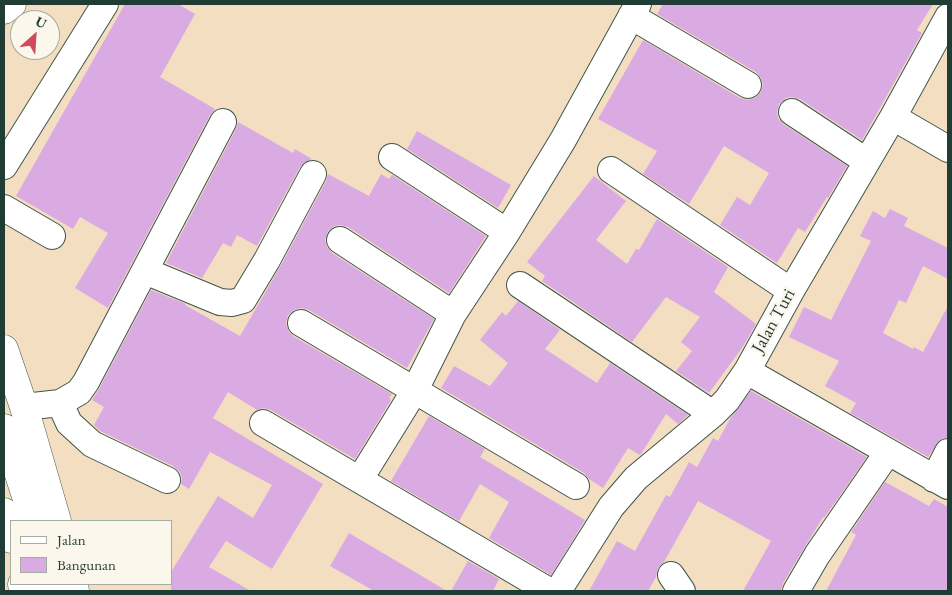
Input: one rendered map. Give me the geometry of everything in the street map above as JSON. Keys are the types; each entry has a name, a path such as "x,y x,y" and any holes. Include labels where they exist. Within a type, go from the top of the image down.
{"highway":[{"path":"4,10 12,4"},
{"path":"4,349 24,408 57,520"},
{"path":"4,428 34,520"},
{"path":"4,512 10,535"}],"street":[{"path":"4,166 105,4"},
{"path":"360,478 415,390 453,314 507,232 563,140 635,10 748,85"},
{"name":"Jalan Turi","path":"558,591 611,507 629,485 713,414 727,400 747,371 791,291 893,117 948,17"},
{"path":"792,112 866,161"},
{"path":"893,117 948,149"},
{"path":"24,408 60,403 79,392 86,382 223,122"},
{"path":"392,157 507,232"},
{"path":"611,170 791,291"},
{"path":"145,272 220,302 232,303 243,300 267,260 313,174"},
{"path":"4,208 52,236"},
{"path":"340,240 453,314"},
{"path":"520,285 713,414"},
{"path":"301,323 576,486"},
{"path":"747,371 941,482 948,452"},
{"path":"60,403 69,423 92,444 167,480"},
{"path":"263,423 360,478 512,582 549,591"},
{"path":"796,591 888,452"}],"building":[{"path":"125,4 178,4 195,14 160,77 215,109 210,115 108,308 75,288 108,233 80,217 73,229 16,196"},
{"path":"663,4 933,4 917,30 922,33 862,140 800,99 786,98 779,104 778,118 783,124 847,166 805,232 798,228 777,263 720,225 737,197 750,205 769,173 724,146 689,204 643,174 657,151 598,119 643,40 740,98 747,100 755,98 761,92 763,85 761,78 756,72 657,14"},
{"path":"238,122 293,153 295,149 312,159 300,167 257,246 237,235 231,247 223,243 202,278 166,263"},
{"path":"417,131 511,185 498,208 407,149"},
{"path":"328,174 369,196 381,174 389,179 392,175 486,236 449,293 348,227 334,226 328,231 325,240 327,247 332,253 434,319 407,368 309,310 301,308 294,310 288,315 286,323 288,330 293,336 392,394 389,398 391,400 355,459 271,410 264,408 257,410 228,392 213,418 323,484 272,569 226,541 209,567 251,591 171,591 172,570 218,496 253,518 272,485 210,452 189,489 181,484 180,472 173,466 100,431 94,425 104,407 92,400 151,290 186,304 240,336 280,267"},
{"path":"594,176 626,201 596,240 627,264 636,249 639,250 657,219 728,267 714,292 756,324 742,348 709,393 676,371 692,351 681,342 700,317 666,297 632,342 542,281 545,276 527,262"},
{"path":"890,209 908,218 904,226 948,248 948,279 923,266 906,303 899,300 883,333 913,349 914,347 923,352 948,306 948,437 940,440 928,457 850,413 856,403 825,386 839,361 789,337 804,307 831,320 871,241 860,236 873,211 885,218"},
{"path":"518,301 560,330 545,349 597,383 610,363 688,415 678,424 666,414 640,455 628,448 603,488 589,479 584,473 441,388 454,366 490,386 508,363 480,340 502,312 506,316"},
{"path":"751,391 867,457 823,517 783,583 781,591 743,591 771,541 698,501 664,562 658,568 656,577 648,591 589,591 617,541 635,551 666,495 670,497 689,462 697,467 713,438 718,441 731,417"},
{"path":"429,416 485,449 480,457 585,520 551,575 489,538 509,502 480,484 459,521 391,481"},
{"path":"885,482 929,506 934,499 948,507 948,591 826,591 856,535 851,532"},
{"path":"349,533 447,591 374,591 330,566"},
{"path":"468,561 499,579 493,591 451,591"}]}
